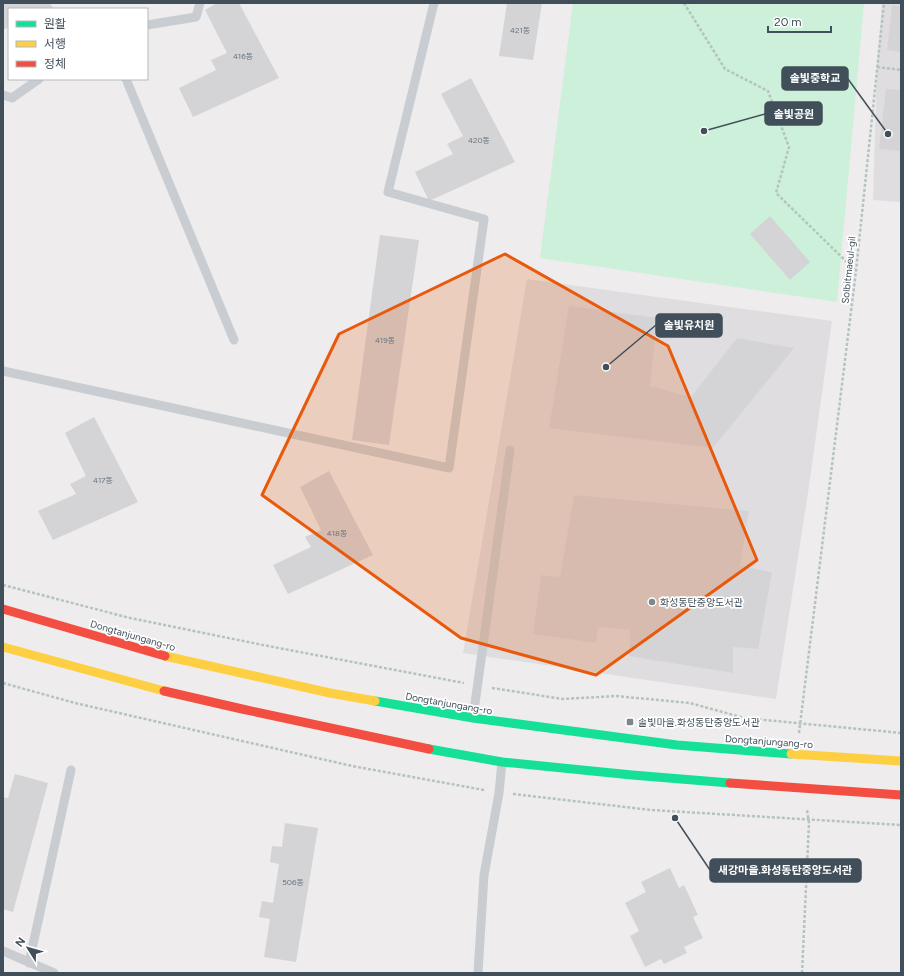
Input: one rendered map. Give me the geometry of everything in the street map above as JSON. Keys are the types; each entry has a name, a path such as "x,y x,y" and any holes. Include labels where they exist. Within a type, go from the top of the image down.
{"street":[{"name":"Dongtanjungang-ro","path":"3,609 168,657 330,693 473,718 677,745 841,758 901,761"},
{"path":"3,647 153,688 235,708 419,747 502,762 632,775 901,796"}],"lane":[{"path":"148,25 196,17 200,3"},
{"path":"3,371 449,468 484,219 388,192 434,3"},
{"path":"3,95 12,98 38,80"},
{"path":"126,80 234,340"},
{"path":"473,718 510,450"},
{"path":"478,973 484,875 499,793 502,762"},
{"path":"29,963 71,770"},
{"path":"3,951 54,973"}],"path":[{"path":"684,3 725,69 768,91 789,147 776,192 856,271"},
{"name":"Solbitmaeul-gil","path":"824,539 856,271 884,3"},
{"path":"877,67 901,70"},
{"path":"3,584 130,618 283,649 563,700 616,696 690,703 744,718 901,733"}],"highlighted area":[{"path":"505,254 668,346 757,560 596,675 461,638 262,495 339,334"}],"shaded area":[{"path":"882,3 901,3 901,202 873,200 877,67"},
{"path":"527,279 832,321 809,486 776,699 463,653"}],"green space":[{"path":"573,3 864,3 837,302 540,258"}],"building":[{"path":"3,3 50,3 53,8 8,8 8,28 3,30"},
{"path":"217,3 239,3 279,78 193,117 179,88 216,70 211,60 227,53 205,10"},
{"path":"507,3 542,3 533,60 499,56"},
{"path":"892,5 901,6 901,52 887,50"},
{"path":"471,78 515,162 429,201 415,172 453,154 447,144 463,136 441,94"},
{"path":"886,89 901,90 901,151 879,149"},
{"path":"770,216 810,262 790,280 750,234"},
{"path":"380,235 419,240 389,445 352,440"},
{"path":"569,306 657,318 650,386 691,397 737,338 794,348 713,448 549,428"},
{"path":"94,417 138,502 53,540 38,511 76,494 70,484 86,476 65,433"},
{"path":"329,471 373,555 288,594 273,565 311,547 305,537 321,530 300,487"},
{"name":"화성동탄중앙도서관","path":"574,495 749,511 740,566 772,572 758,649 733,647 733,673 629,656 630,630 598,627 596,643 533,634 541,575 560,577"},
{"path":"15,774 48,783 13,912 3,909 3,797 8,798"},
{"path":"285,823 318,828 296,962 264,957 270,919 259,917 262,901 273,903 279,864 270,862 272,846 282,847"},
{"path":"670,868 679,888 684,885 698,915 693,917 703,938 684,947 687,953 664,964 661,959 645,967 630,936 639,931 625,903 646,892 641,882"}],"traffic: fast":[{"path":"375,701 473,718 677,745 791,754"},
{"path":"429,749 502,762 730,783"}],"traffic: slow":[{"path":"3,647 164,691"},
{"path":"165,656 330,693 375,701"},
{"path":"791,754 901,761"}],"traffic: jam":[{"path":"3,609 165,656"},
{"path":"164,691 429,749"},
{"path":"730,783 901,795"}],"place":[{"name":"솔빛공원","path":"704,131"},
{"name":"솔빛중학교","path":"888,134"},
{"name":"솔빛유치원","path":"606,367"},
{"name":"화성동탄중앙도서관","path":"652,602"},
{"name":"솔빛마을.화성동탄중앙도서관","path":"630,722"},
{"name":"새강마을.화성동탄중앙도서관","path":"675,818"}]}
